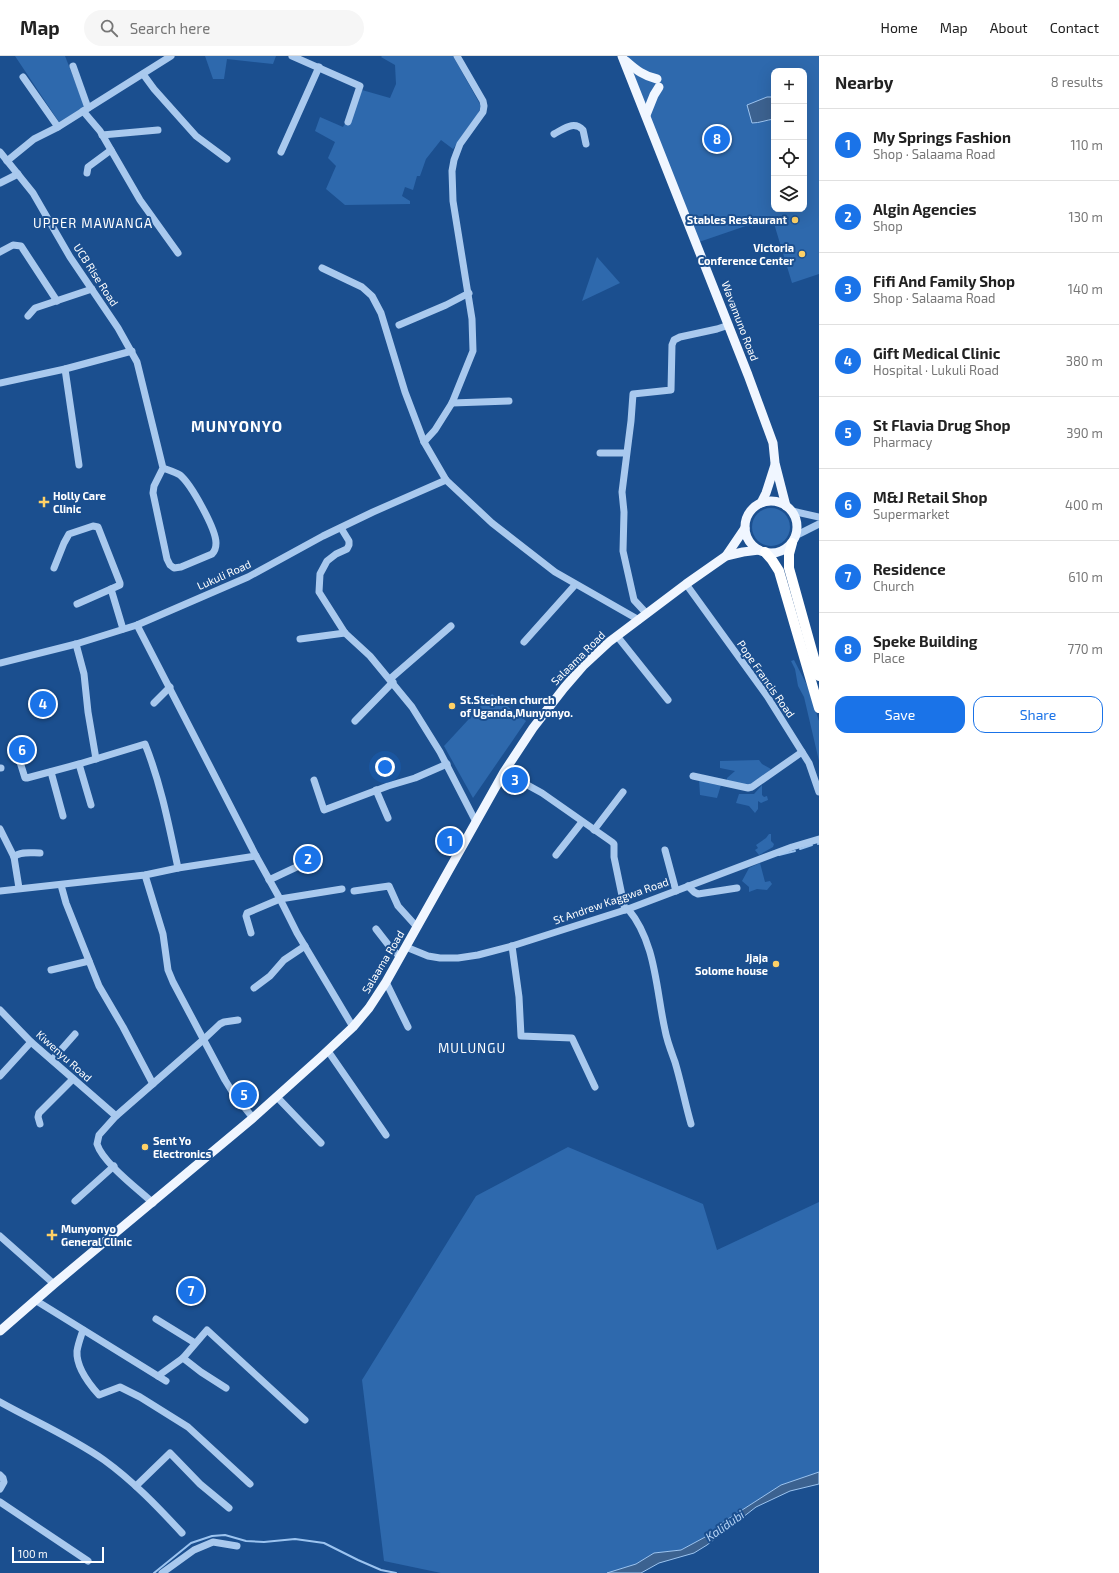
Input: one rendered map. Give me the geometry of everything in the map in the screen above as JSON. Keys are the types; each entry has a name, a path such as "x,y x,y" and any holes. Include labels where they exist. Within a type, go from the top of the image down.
{"highway":[{"path":"793,540 789,554 789,568 819,676"},
{"path":"762,551 772,560 779,571 819,708"}],"main road":[{"path":"623,58 637,72 658,83 646,115"},
{"name":"Wavamuno Road","path":"623,58 773,443 775,463 789,508"},
{"name":"Wavamuno Road","path":"761,503 768,487 775,463"},
{"path":"774,501 789,508 797,523 793,540 779,552 762,551 751,543 745,528 749,513 754,507 761,503 774,501"},
{"name":"Salaama Road","path":"0,1331 253,1118 353,1027 369,1008 386,982 504,772 533,728 564,688 587,663 617,636 726,556 745,528"},
{"name":"Salaama Road","path":"726,556 743,552 762,551"}],"street":[{"path":"7,161 34,139 58,127 171,56"},
{"path":"292,56 360,86 348,122"},
{"path":"424,442 435,430 452,403 473,351 472,319 469,293 453,201 452,171 454,160 460,144 483,112 484,106 456,56"},
{"path":"73,66 86,110 102,134 140,200 178,253"},
{"path":"281,152 319,68"},
{"path":"143,74 154,89 196,136 227,160"},
{"path":"23,77 58,127"},
{"path":"554,134 572,125 576,125 583,130 586,144"},
{"path":"102,134 158,130"},
{"path":"87,173 88,167 111,150"},
{"name":"UCB Rise Road","path":"0,152 33,193 70,257 132,351 137,362 162,468"},
{"path":"0,183 18,174"},
{"path":"0,252 13,245 21,246 57,301"},
{"path":"322,268 362,287 372,296 381,313 405,392 424,442 446,480 492,523 555,572 575,585 639,620"},
{"path":"28,316 35,308 92,289"},
{"path":"399,325 446,305 469,293"},
{"path":"647,614 634,600 622,551 624,512 622,492 633,394 671,390 672,345 674,340 680,337 718,329 728,325"},
{"path":"0,384 65,369 132,351"},
{"path":"65,369 79,465"},
{"path":"452,403 509,401"},
{"path":"600,453 626,453"},
{"path":"162,468 179,475 189,485 203,508 215,533 215,551 212,554 181,567 174,568 170,565 167,559 153,500 154,486 162,468"},
{"name":"Lukuli Road","path":"0,663 76,644 137,624 248,577 323,536 446,480"},
{"path":"789,508 819,517"},
{"path":"793,540 819,524"},
{"path":"54,568 69,534 80,530 98,527 120,585 77,604"},
{"path":"341,528 349,541 349,545 347,549 336,554 327,561 320,574 319,592 345,634 370,656 412,707 446,764 476,822"},
{"name":"Pope Francis Road","path":"686,584 767,696 802,752 814,775 819,792"},
{"path":"524,642 575,585"},
{"path":"111,589 123,629"},
{"path":"137,624 256,856 305,946 353,1027"},
{"path":"356,721 392,681 452,626"},
{"path":"300,639 345,634"},
{"path":"617,636 668,700"},
{"path":"76,644 84,674 88,712 96,759"},
{"path":"154,703 170,687"},
{"path":"16,749 25,778 31,778 145,744 161,794 178,868"},
{"path":"693,776 748,788 752,787 802,752"},
{"path":"79,764 91,805"},
{"path":"314,780 324,810 376,790 415,778 446,764"},
{"path":"51,772 63,816"},
{"path":"504,772 542,793 614,844 614,857 627,910 635,918 648,947 665,1028 691,1124"},
{"path":"376,790 388,818"},
{"path":"594,830 623,792"},
{"path":"556,855 582,822"},
{"path":"0,829 14,857 19,888"},
{"name":"St Andrew Kaggwa Road","path":"406,947 428,956 449,959 467,957 512,946 627,910 792,847 819,839"},
{"path":"665,850 676,891"},
{"path":"14,857 21,853 40,853"},
{"path":"0,891 145,875 178,868 256,856"},
{"path":"269,880 303,864"},
{"path":"145,875 163,934 168,972 203,1040 233,1093 253,1118"},
{"path":"61,885 66,903 104,995 123,1027 153,1084"},
{"path":"354,891 389,886 398,906 417,928"},
{"path":"688,886 698,894 737,888"},
{"path":"251,933 246,916 247,913 280,899 342,889"},
{"path":"376,929 400,957"},
{"path":"254,988 270,976 284,960 305,946"},
{"path":"512,946 521,1036 572,1038 595,1087"},
{"path":"51,970 89,961"},
{"path":"386,982 408,1027"},
{"name":"Kiwenyu Road","path":"0,1010 31,1042 116,1116"},
{"path":"153,1203 114,1166 98,1148 99,1135 116,1116 220,1024 238,1020"},
{"path":"52,1060 75,1034"},
{"path":"0,1076 31,1042"},
{"path":"328,1051 386,1135"},
{"path":"40,1124 38,1117 39,1113 73,1079"},
{"path":"277,1097 321,1143"},
{"path":"75,1201 87,1188 114,1166"},
{"path":"0,1236 54,1284"},
{"path":"35,1300 166,1381"},
{"path":"156,1319 195,1343"},
{"path":"83,1330 77,1352 81,1369 87,1382 99,1395 120,1387 140,1397 188,1427 250,1484"},
{"path":"158,1376 183,1358 207,1330 305,1420"},
{"path":"183,1358 226,1388"},
{"path":"0,1402 92,1452 119,1471 136,1486 182,1533"},
{"path":"136,1486 170,1453 200,1484 229,1508"},
{"path":"0,1475 4,1482 0,1489"},
{"path":"0,1502 88,1560"},
{"path":"162,1573 194,1550 213,1542 237,1546"}],"shaded area":[{"path":"15,56 65,56 85,107 59,122"},
{"path":"205,56 276,56 273,64 227,59 224,79 213,79"},
{"path":"453,56 481,106 477,116 453,149 441,140 426,159 420,176 417,176 413,190 405,187 402,196 410,201 410,204 345,205 326,189 336,166 328,158 335,142 315,131 320,117 343,127 348,118 351,119 362,90 390,98 396,84 395,65 381,57"},
{"path":"626,56 819,56 819,274 792,283 772,217 699,242"},
{"path":"597,257 620,283 582,301"},
{"path":"771,508 781,511 787,517 790,527 787,537 781,543 771,546 761,543 755,537 752,527 755,517 761,511"},
{"path":"794,660 807,685 819,721 819,761 804,697 798,686 795,669 791,661"},
{"path":"492,694 526,721 473,798 444,746"},
{"path":"759,760 762,764 771,769 752,787 727,783 727,778 735,771 720,768 720,761"},
{"path":"699,779 721,785 717,798 700,795"},
{"path":"762,785 762,795 764,797 767,796 768,800 761,803 758,801 758,809 755,813 749,806 736,803 739,794 754,794"},
{"path":"771,834 771,841 774,844 773,847 759,855 755,850 758,848 756,845"},
{"path":"760,863 765,882 770,881 772,884 767,890 757,889 749,892 749,887 742,881 749,868"},
{"path":"568,1147 703,1204 717,1250 819,1202 819,1472 781,1485 725,1521 707,1536 681,1550 654,1553 636,1564 607,1573 441,1573 384,1561 362,1380 476,1196"}],"water":[{"path":"767,97 771,97 771,120 752,123 747,105"},
{"name":"Kalidubi","path":"819,1472 819,1484 790,1491 756,1507 707,1545 694,1553 659,1563 641,1573 607,1573 636,1564 654,1553 681,1550 707,1536 725,1521 781,1485"}],"waterway":[{"path":"800,849 812,845"},
{"path":"779,855 795,851"},
{"path":"154,1573 191,1543 212,1536 225,1535 246,1541 264,1542 295,1539 324,1543 381,1570 396,1573"}],"place":[{"name":"Speke Building","path":"717,139"},
{"name":"Stables Restaurant","path":"795,220"},
{"name":"Victoria Conference Center","path":"802,254"},
{"name":"Holly Care Clinic","path":"44,502"},
{"name":"Gift Medical Clinic","path":"43,704"},
{"name":"St.Stephen church of Uganda,Munyonyo.","path":"452,706"},
{"name":"M&J Retail Shop","path":"22,750"},
{"name":"Fifi And Family Shop","path":"515,780"},
{"name":"My Springs Fashion","path":"450,841"},
{"name":"Algin Agencies","path":"308,859"},
{"name":"Jjaja Solome house","path":"776,964"},
{"name":"St Flavia Drug Shop","path":"244,1095"},
{"name":"Sent Yo Electronics","path":"145,1147"},
{"name":"Munyonyo General Clinic","path":"52,1235"},
{"name":"Residence","path":"191,1291"}],"district":[{"name":"UPPER MAWANGA","path":"93,223"},
{"name":"MUNYONYO","path":"237,427"},
{"name":"MULUNGU","path":"472,1048"}]}
